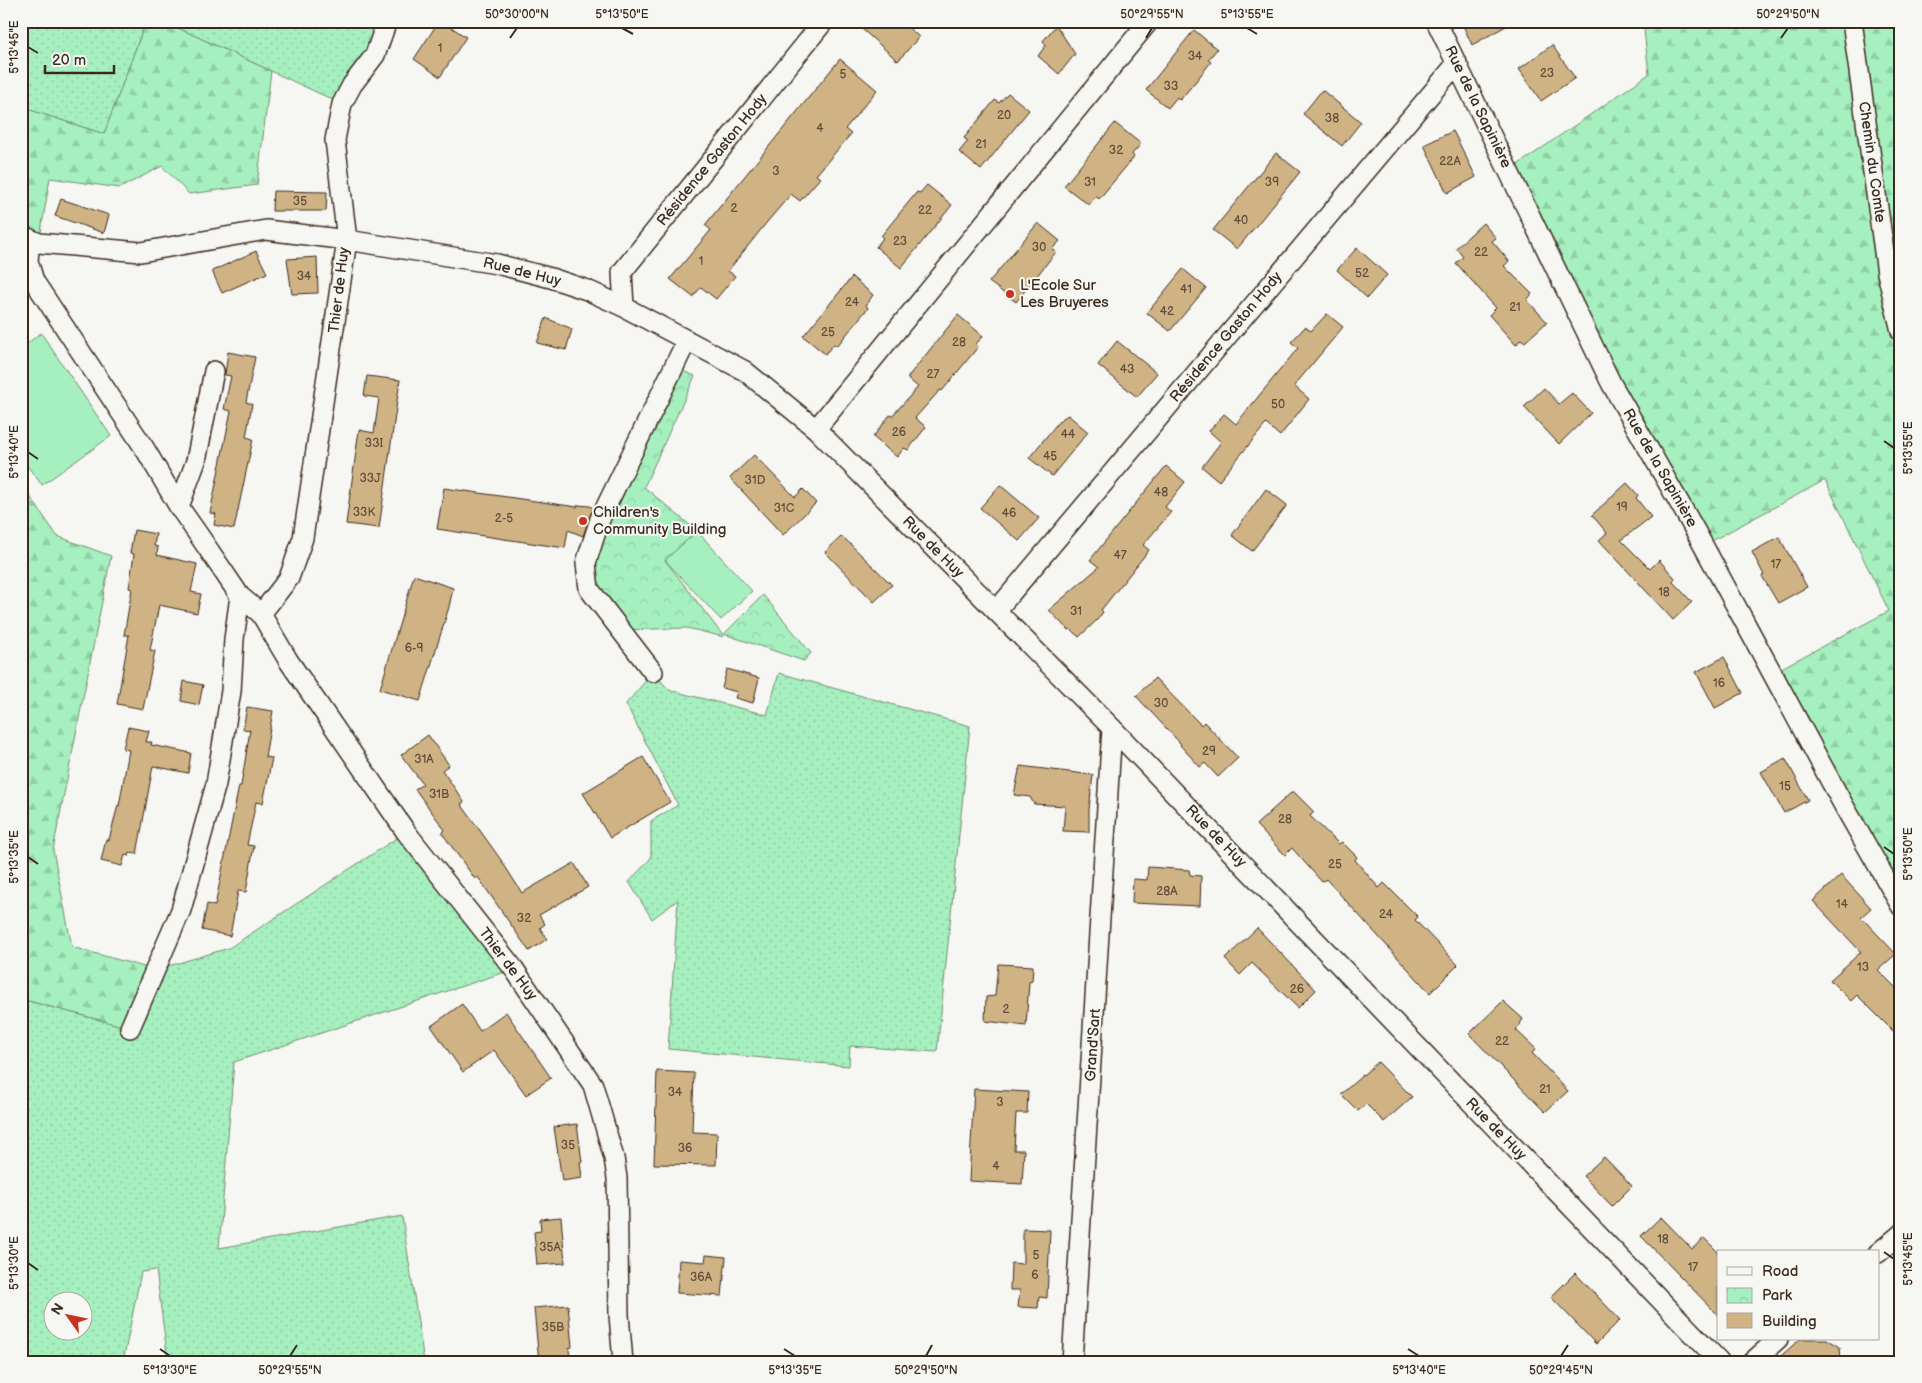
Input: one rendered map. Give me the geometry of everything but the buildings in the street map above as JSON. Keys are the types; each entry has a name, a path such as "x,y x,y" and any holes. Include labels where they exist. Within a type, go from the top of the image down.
{"street":[{"path":"346,240 335,140 338,122 342,104 352,85 375,55 387,21"},
{"name":"Résidence Gaston Hody","path":"624,307 622,272 824,21"},
{"path":"816,429 1148,21"},
{"name":"Rue de la Sapinière","path":"1436,21 1611,382 1696,532 1844,806 1901,906"},
{"name":"Chemin du Comte","path":"1852,21 1887,273 1901,331"},
{"name":"Résidence Gaston Hody","path":"996,611 1457,63"},
{"name":"Thier de Huy","path":"261,614 289,578 303,538 346,240 266,230 141,252 39,243 26,237 28,261 34,281 145,449 179,507 240,596 261,614 288,660 406,832 514,969 593,1085 616,1168 619,1315 623,1362"},
{"name":"Rue de Huy","path":"346,240 497,264 551,278 587,290 624,307 745,371 816,429 1112,728 1720,1362"},
{"path":"653,672 589,589 586,563 600,518 687,340"},
{"path":"179,507 196,461 214,371"},
{"path":"130,1028 181,910 216,784 231,691 234,638 240,596"},
{"name":"Grand'Sart","path":"1072,1362 1112,728"},
{"path":"1880,1252 1901,1234"},
{"path":"1752,1362 1777,1340"}],"green space":[{"path":"21,21 146,21 104,134 21,107"},
{"path":"146,21 163,21 271,71 257,185 189,194 162,166 120,188 50,178 39,243 21,229 21,107 104,134"},
{"path":"163,21 384,21 342,104"},
{"path":"1643,21 1901,21 1901,906 1772,673 1889,611 1825,480 1704,545 1509,171 1649,74"},
{"path":"41,333 111,436 42,485 21,458 21,348"},
{"path":"673,367 695,376 644,487 697,531 665,560 724,637 687,628 621,630 589,589 600,518"},
{"path":"21,483 57,536 111,556 53,850 72,947 155,970 130,1028 21,999"},
{"path":"697,531 752,591 721,620 665,560"},
{"path":"763,595 811,653 804,661 724,634"},
{"path":"653,672 669,690 767,715 779,673 970,726 937,1052 850,1046 849,1066 668,1049 678,900 652,919 629,882 651,858 651,821 678,805 626,704"},
{"path":"406,832 514,969 234,1062 219,1248 402,1216 424,1362 168,1362 156,1270 141,1272 123,1362 21,1362 21,999 130,1028 155,970 229,948"}],"place":[{"name":"L'Ecole Sur Les Bruyeres","path":"1010,294"},
{"name":"Children's Community Building","path":"583,521"}]}
